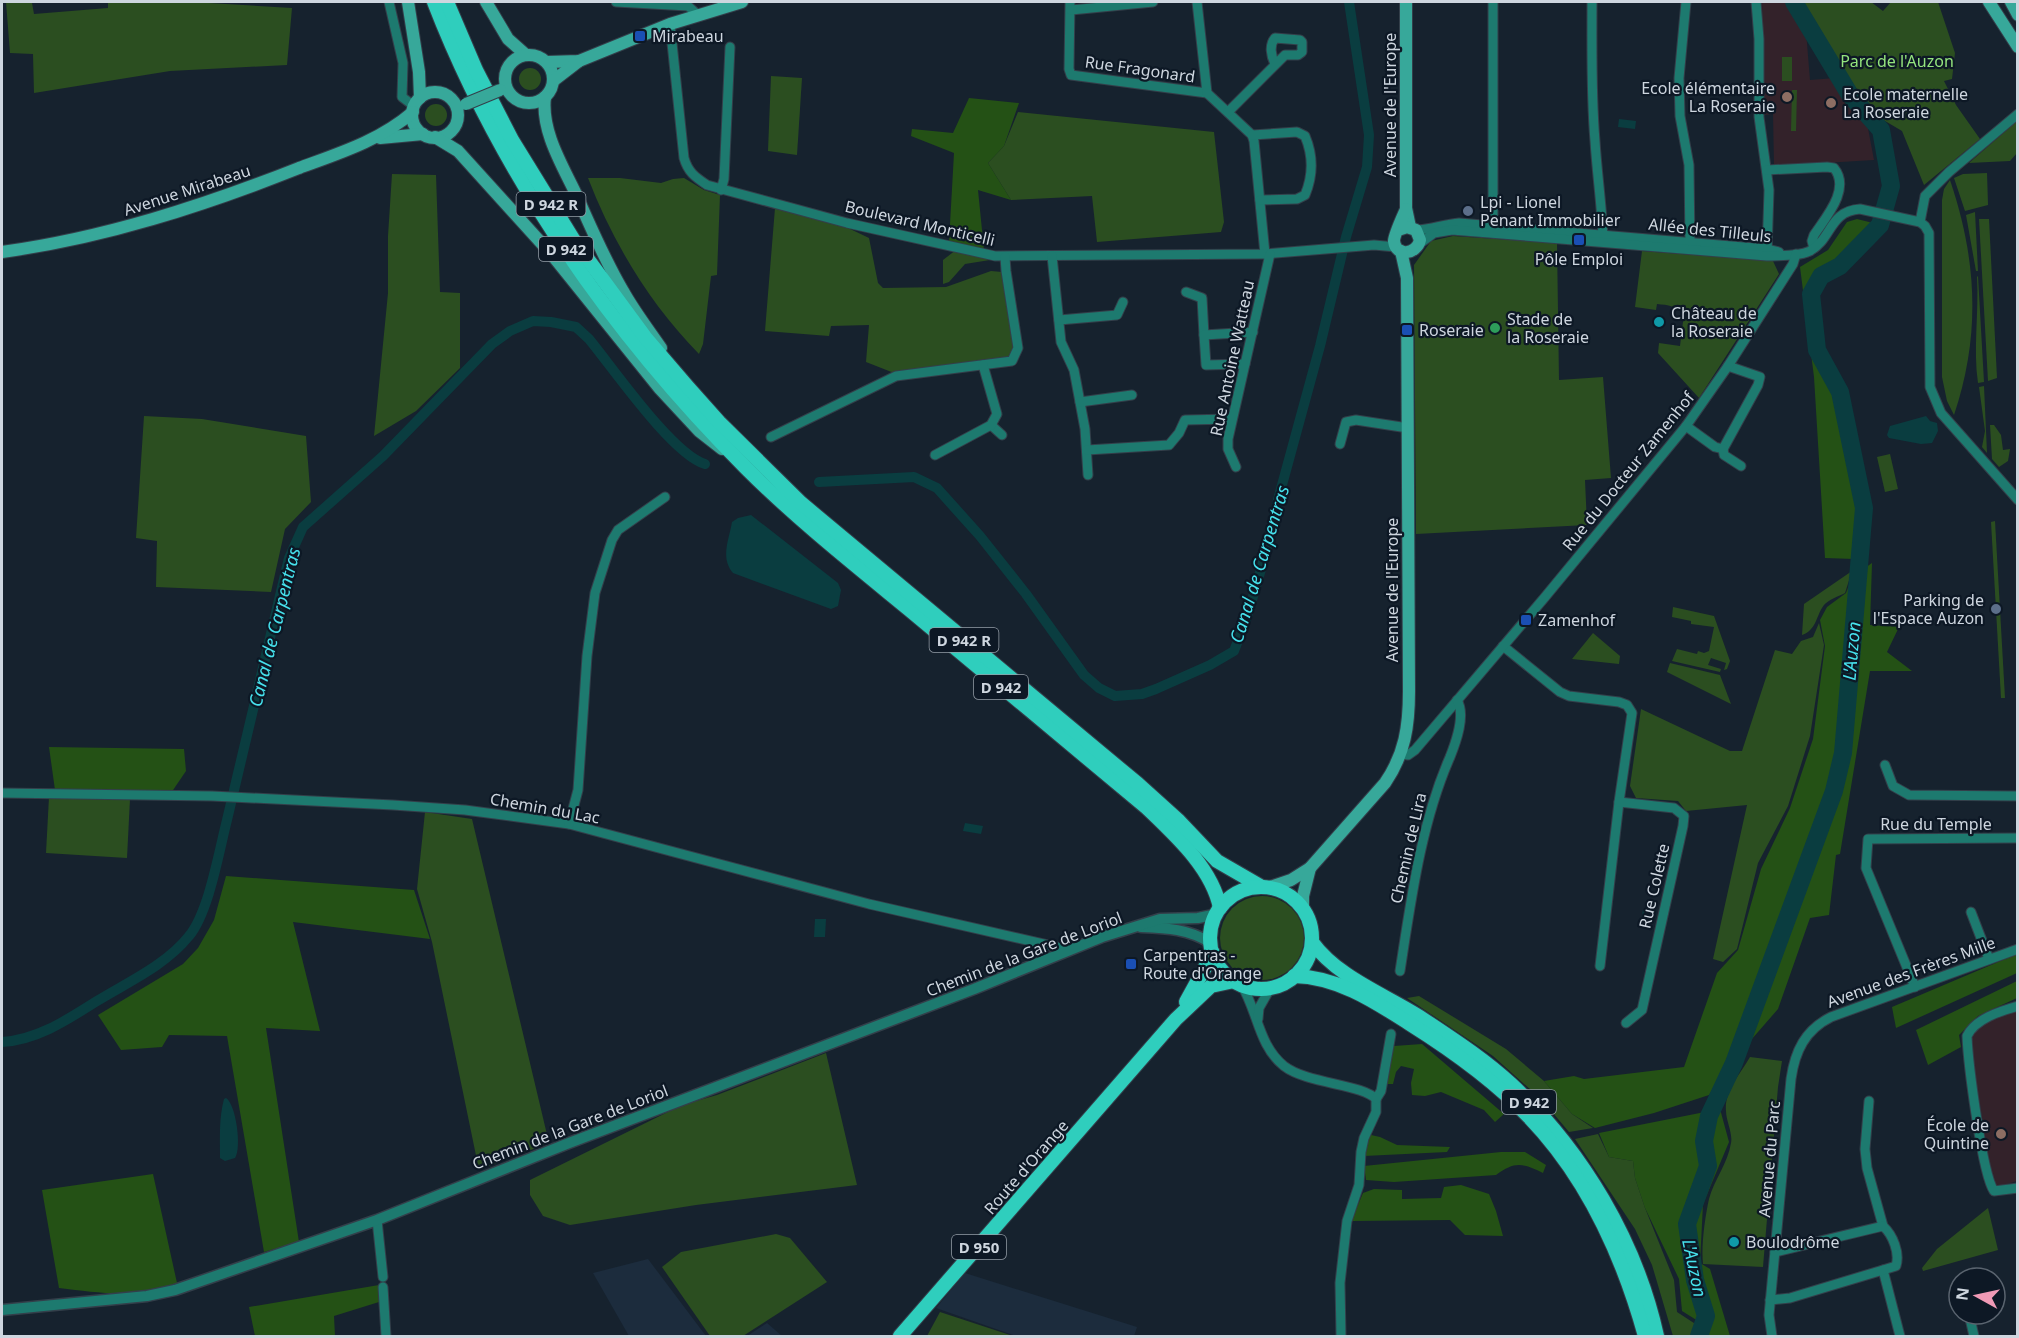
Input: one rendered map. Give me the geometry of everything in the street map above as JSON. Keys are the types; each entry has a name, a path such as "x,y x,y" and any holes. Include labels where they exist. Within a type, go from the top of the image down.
{"main road":[{"path":"408,2 419,72 415,105 417,128 423,134"},
{"name":"D 942","path":"434,2 476,99 503,149 559,239 643,354 683,401 743,465 810,528 1147,808 1177,837 1197,863 1215,891 1218,911"},
{"name":"D 942 R","path":"447,2 476,70 512,140 573,239 645,337 719,422 801,503 1138,784 1179,821 1217,861 1261,885"},
{"path":"486,2 508,39 526,55"},
{"path":"553,81 579,61 670,24 742,2"},
{"name":"Avenue de l'Europe","path":"1405,230 1406,2"},
{"path":"1989,2 2018,47"},
{"path":"2011,2 2018,15"},
{"path":"503,89 513,61 526,55 534,55 547,62 579,61"},
{"path":"547,62 553,74 553,81 545,97 543,111 546,124 623,292 687,386"},
{"path":"435,137 442,136 454,128 461,106 503,89"},
{"path":"503,89 520,101 533,103 545,97"},
{"path":"376,138 399,123 431,92 444,93 461,106"},
{"path":"376,138 423,134 435,137 458,151 545,247 660,389 699,431 743,465"},
{"name":"Avenue Mirabeau","path":"2,252 78,239 170,214 257,185 376,138"},
{"path":"1405,230 1420,237 1408,249 1394,241 1405,230"},
{"name":"Avenue de l'Europe","path":"1261,885 1291,880 1310,868 1376,794 1394,770 1406,741 1409,712 1408,249"},
{"path":"1303,908 1310,868"},
{"path":"1218,911 1227,901 1243,890 1261,885 1288,895 1303,908 1311,930 1312,942 1306,961 1294,976 1271,987"},
{"name":"D 950","path":"1212,948 1213,923 1218,911"},
{"name":"D 942","path":"1312,942 1324,957 1340,970 1408,1010 1469,1050 1509,1082 1536,1108 1586,1172 1608,1208 1643,1285 1657,1336"},
{"path":"1212,948 1218,964 1238,982"},
{"name":"Route d'Orange","path":"1176,1019 1212,948"},
{"name":"D 942","path":"1294,976 1315,977 1340,984 1402,1019 1443,1045 1486,1077 1529,1117 1574,1174 1612,1242 1632,1292 1645,1336"},
{"name":"D 950","path":"1238,982 1261,988 1271,987"},
{"name":"Route d'Orange","path":"900,1336 1176,1019 1211,986 1238,982"}],"street":[{"path":"389,2 403,63 402,97 415,105"},
{"path":"616,2 688,6 698,15"},
{"path":"697,2 698,15"},
{"path":"1070,6 1154,2"},
{"path":"1197,2 1207,93 1252,135 1297,132 1305,136 1312,157 1305,195 1297,199 1260,200"},
{"path":"1493,2 1493,230"},
{"path":"1592,2 1594,126 1603,239"},
{"path":"1686,2 1679,78 1680,106 1689,165 1690,246"},
{"path":"1756,2 1759,39 1759,117 1769,190 1767,253"},
{"name":"Rue Fragonard","path":"1070,6 1069,69 1071,75 1207,93"},
{"name":"Boulevard Monticelli","path":"670,24 684,158 687,168 707,185 721,190 847,223 1005,257 1268,254 1374,245 1408,249"},
{"path":"721,190 724,179 730,47"},
{"path":"1228,112 1275,64"},
{"path":"1920,222 1925,196 1949,172 2018,114"},
{"name":"Rue Antoine Watteau","path":"1236,467 1228,449 1231,419 1268,254 1252,135"},
{"path":"1767,170 1827,167 1834,168 1837,172 1840,187 1838,196 1814,235 1812,241 1814,248"},
{"path":"1791,254 1814,248 1843,213 1851,210 1905,218 1920,222 1925,226 1929,233 1930,387 1941,413 2018,500"},
{"name":"Allée des Tilleuls","path":"1405,230 1434,229 1446,224 1459,223 1493,230"},
{"name":"Boulevard Monticelli","path":"1374,245 1405,230"},
{"name":"Allée des Tilleuls","path":"1408,249 1440,231 1493,230 1791,254"},
{"name":"Rue du Docteur Zamenhof","path":"1401,754 1408,755 1415,750 1686,426 1728,366 1793,264 1791,254"},
{"path":"1052,256 1061,342 1074,370 1087,450 1088,475"},
{"path":"771,437 896,376 1012,361 1018,348 1005,271 1005,257"},
{"path":"1186,292 1203,298 1206,365 1245,364"},
{"path":"1059,320 1117,315 1123,302"},
{"path":"1204,335 1252,332"},
{"path":"935,455 991,425 997,414 983,365"},
{"path":"1728,366 1760,377 1758,385 1723,449 1724,455 1741,466"},
{"path":"1080,402 1132,395"},
{"path":"1087,450 1169,445 1179,433 1185,420 1231,419"},
{"path":"1340,444 1346,422 1356,420 1408,428"},
{"path":"991,425 1002,435"},
{"path":"1686,426 1715,447 1723,449"},
{"path":"569,824 578,790 587,656 595,593 612,540 618,530 665,497"},
{"path":"1503,646 1560,692 1569,696 1619,702 1627,705 1632,713 1618,802 1600,966"},
{"name":"Chemin de Lira","path":"1400,971 1408,914 1433,799 1453,750 1460,723 1461,711 1457,700"},
{"path":"1885,765 1893,786 1909,795 2018,796"},
{"name":"Chemin du Lac","path":"2,793 238,798 393,805 569,824 869,904 1070,950"},
{"name":"Rue Colette","path":"1618,802 1674,808 1683,816 1683,826 1642,1010 1626,1023"},
{"name":"Rue du Temple","path":"1915,987 1866,868 1868,839 2018,838"},
{"name":"Chemin de la Gare de Loriol","path":"2,1310 147,1296 175,1290 377,1220 569,1143 974,989 1102,937 1160,919 1198,918 1218,911"},
{"path":"1971,912 1989,959"},
{"name":"Chemin de la Gare de Loriol","path":"1138,927 1196,933 1212,948"},
{"name":"Avenue des Frères Mille","path":"1790,1091 1800,1045 1814,1029 1831,1017 2018,949"},
{"path":"1238,982 1247,994 1266,1046 1285,1067 1313,1080 1367,1093 1376,1099"},
{"path":"1257,1022 1259,1008 1271,987"},
{"path":"2018,1006 1982,1020 1971,1028 1967,1036 1978,1118 1991,1187 1998,1192 2016,1189 2018,1200"},
{"path":"1341,1336 1340,1283 1346,1230 1359,1185 1364,1138 1376,1112 1376,1099 1380,1091 1391,1034"},
{"name":"Avenue du Parc","path":"1772,1336 1769,1315 1770,1300 1790,1091"},
{"path":"1770,1300 1790,1298 1896,1266 1898,1258 1890,1233 1883,1226 1867,1168 1865,1149 1869,1101"},
{"path":"377,1220 383,1277"},
{"path":"1775,1252 1883,1226"},
{"path":"1883,1270 1900,1336"},
{"path":"383,1287 386,1336"}],"shaded area":[{"path":"1762,2 1786,2 1806,31 1810,80 1835,78 1867,123 1874,160 1774,166 1773,114 1764,115"},
{"path":"1619,119 1636,121 1635,129 1618,127"},
{"path":"1926,416 1930,421 1937,423 1938,431 1932,443 1921,444 1889,438 1887,435 1890,426"},
{"path":"751,515 838,583 841,590 838,606 831,609 733,573 726,555 732,522"},
{"path":"965,823 983,826 981,834 963,831"},
{"path":"1643,910 1651,911 1649,928 1640,927"},
{"path":"815,919 826,919 825,937 814,937"},
{"path":"2017,1008 2017,1181 1998,1187 1992,1179 1969,1037 1982,1023"},
{"path":"226,1098 233,1108 238,1145 235,1158 225,1161 220,1158 220,1133 222,1106"},
{"path":"648,1259 706,1336 629,1336 593,1273"},
{"path":"965,1273 1137,1327 1134,1336 1016,1336 936,1308"},
{"path":"767,1323 782,1336 747,1336"}],"green space":[{"path":"6,2 32,3 34,14 108,8 108,2 192,2 292,8 287,65 170,71 34,93 33,54 10,53"},
{"name":"Parc de l'Auzon","path":"1801,2 1871,2 1883,11 1891,2 1938,2 1955,53 1952,79 1944,81 1956,105 1980,139 1924,185 1902,131 1880,118 1841,77"},
{"path":"1782,57 1792,57 1792,81 1782,81"},
{"path":"530,68 538,71 541,79 538,87 530,90 522,87 519,79 522,71"},
{"path":"771,76 802,78 797,155 768,151"},
{"path":"1792,90 1797,90 1796,131 1791,131"},
{"path":"969,98 1019,103 1004,146 988,163 1011,200 978,190 984,250 949,242 954,153 911,136 912,129 953,133"},
{"path":"436,104 444,107 447,115 444,123 436,126 428,123 425,115 428,107"},
{"path":"1018,112 1214,132 1224,222 1221,232 1097,242 1092,196 1011,200 988,163 1004,146"},
{"path":"2017,121 2017,153 2010,161 1969,163"},
{"path":"1987,173 1988,205 1965,211 1954,178 1963,174"},
{"path":"392,174 436,175 440,292 460,293 460,368 416,411 374,436 388,293 388,236"},
{"path":"588,178 620,178 661,183 684,178 704,190 720,195 717,275 711,276 703,344 699,354 664,315 634,272 609,226"},
{"path":"1950,180 1966,239 1972,297 1969,355 1954,415 1947,401 1942,377 1942,200 1944,189"},
{"path":"775,208 846,227 869,238 878,283 883,288 946,287 991,271 1002,272 1014,349 1011,359 894,373 866,362 869,325 831,326 829,336 765,331"},
{"path":"1975,212 1978,271 1976,271 1966,215"},
{"path":"1857,219 1877,224 1838,262 1818,274 1807,293 1815,352 1837,393 1861,509 1854,559 1825,558 1814,377 1800,267 1828,250 1847,222"},
{"path":"1979,219 1989,219 1997,378 1988,381"},
{"path":"1453,236 1557,243 1559,380 1603,377 1611,478 1585,480 1587,525 1416,534 1414,265 1431,241"},
{"path":"956,250 990,260 965,264 949,282 943,284 943,260"},
{"path":"1642,251 1773,261 1779,274 1699,398 1658,353 1659,343 1680,346 1684,314 1665,305 1657,304 1656,310 1635,307"},
{"path":"1978,276 1984,382 1978,383 1976,344"},
{"path":"1984,386 1987,453 1982,447 1985,431 1979,387"},
{"path":"144,416 202,419 306,436 311,502 285,529 271,592 156,587 157,541 136,538"},
{"path":"1990,425 1994,425 2001,435 2003,450 2010,449 2008,461 1999,467 1992,459"},
{"path":"1890,454 1898,489 1885,492 1877,457"},
{"path":"1995,521 2005,698 2001,698 1991,522"},
{"path":"1872,563 1870,625 1899,627 1887,652 1912,671 1870,671 1840,854 1836,855 1829,915 1810,918 1778,1009 1731,1063 1709,1095 1654,1113 1595,1128 1572,1114 1544,1081 1574,1076 1584,1079 1684,1067 1717,973 1738,950 1761,869 1790,808 1813,739 1825,646 1820,620 1827,607 1846,593 1852,577"},
{"path":"1852,571 1845,593 1826,603 1811,630 1802,635 1804,604"},
{"path":"1673,607 1714,616 1730,661 1727,669 1724,670 1726,663 1711,658 1708,665 1721,669 1720,672 1672,661 1677,649 1697,654 1698,651 1704,653 1709,651 1714,627 1691,624 1691,621 1672,617"},
{"path":"1819,623 1824,645 1810,736 1788,806 1758,863 1737,949 1723,962 1713,959 1747,805 1686,811 1678,801 1636,798 1630,786 1641,709 1730,751 1742,751 1775,650 1792,654 1801,641 1813,637"},
{"path":"1593,633 1620,656 1619,664 1572,659"},
{"path":"1670,663 1720,675 1731,704 1667,672"},
{"path":"49,747 184,749 186,771 171,793 55,790"},
{"path":"49,797 130,799 127,858 46,853"},
{"path":"425,812 472,819 549,1143 479,1170 432,942 417,889"},
{"path":"226,876 414,890 430,939 293,922 320,1031 266,1028 299,1242 264,1252 227,1036 169,1035 162,1047 121,1050 98,1015 183,964 198,948 214,920"},
{"path":"1262,896 1278,899 1292,908 1301,922 1304,938 1301,954 1292,968 1278,977 1262,980 1246,977 1232,968 1223,954 1220,938 1223,922 1232,908 1246,899"},
{"path":"2017,954 2017,973 1896,1028 1892,1007"},
{"path":"2017,981 2017,998 1978,1016 1959,1035 1961,1047 1928,1065 1916,1030"},
{"path":"1419,996 1506,1049 1544,1081 1572,1114 1593,1128 1569,1132 1542,1100 1493,1056 1407,998"},
{"path":"1422,1044 1504,1114 1495,1122 1484,1110 1441,1092 1425,1096 1412,1095 1411,1083 1414,1069 1401,1066 1396,1072 1393,1084 1386,1084 1394,1046"},
{"path":"826,1053 857,1185 696,1205 570,1225 543,1216 530,1195 530,1180 682,1105 717,1095"},
{"path":"1750,1057 1782,1061 1763,1267 1703,1264 1704,1231 1709,1199 1731,1143 1726,1104 1734,1082"},
{"path":"1720,1109 1729,1142 1703,1204 1700,1263 1710,1269 1730,1336 1702,1336 1706,1326 1682,1311 1679,1279 1645,1208 1635,1178 1633,1161 1609,1157 1599,1133"},
{"path":"1598,1134 1609,1157 1633,1161 1635,1178 1645,1208 1674,1280 1677,1312 1700,1327 1697,1336 1673,1336 1652,1265 1635,1229 1575,1139"},
{"path":"1371,1135 1397,1145 1450,1147 1447,1152 1364,1156 1364,1146"},
{"path":"1501,1152 1525,1152 1546,1165 1543,1173 1519,1165 1508,1167 1496,1175 1394,1182 1366,1180 1364,1166"},
{"path":"153,1174 177,1283 133,1293 104,1293 59,1288 42,1190"},
{"path":"1461,1185 1489,1194 1503,1236 1465,1235 1450,1220 1351,1221 1363,1193 1374,1189 1402,1190 1402,1199 1441,1198 1444,1187"},
{"path":"1988,1208 1998,1250 1923,1271 1922,1268 1937,1249"},
{"path":"776,1234 790,1238 827,1282 743,1336 710,1336 662,1267 681,1252"},
{"path":"379,1285 379,1302 334,1316 335,1336 255,1336 249,1307"},
{"path":"940,1312 1013,1336 927,1336"}],"waterway":[{"name":"Canal de Carpentras","path":"819,482 914,477 937,488 980,536 1026,594 1084,675 1099,688 1115,696 1142,694 1156,689 1210,665 1234,651 1247,617 1266,552 1346,237 1367,167 1369,135 1349,2"},
{"name":"L'Auzon","path":"1699,1336 1706,1316 1695,1280 1687,1224 1708,1166 1704,1141 1709,1116 1734,1063 1834,791 1843,753 1864,508 1840,392 1817,350 1811,294 1821,276 1840,266 1880,225 1891,186 1881,130 1850,95 1794,2"},
{"name":"Canal de Carpentras","path":"2,1042 40,1033 63,1022 158,964 189,936 208,897 289,558 303,527 383,456 492,344 510,331 533,321 576,327 589,339 660,428 692,457 705,464"}],"place":[{"name":"Mirabeau","path":"640,36"},
{"name":"Ecole élémentaire La Roseraie","path":"1787,97"},
{"name":"Ecole maternelle La Roseraie","path":"1831,103"},
{"name":"Lpi - Lionel Penant Immobilier","path":"1468,211"},
{"name":"Pôle Emploi","path":"1579,240"},
{"name":"Château de la Roseraie","path":"1659,322"},
{"name":"Stade de la Roseraie","path":"1495,328"},
{"name":"Roseraie","path":"1407,330"},
{"name":"Parking de l'Espace Auzon","path":"1996,609"},
{"name":"Zamenhof","path":"1526,620"},
{"name":"Carpentras - Route d'Orange","path":"1131,964"},
{"name":"École de Quintine","path":"2001,1134"},
{"name":"Boulodrôme","path":"1734,1242"}]}
